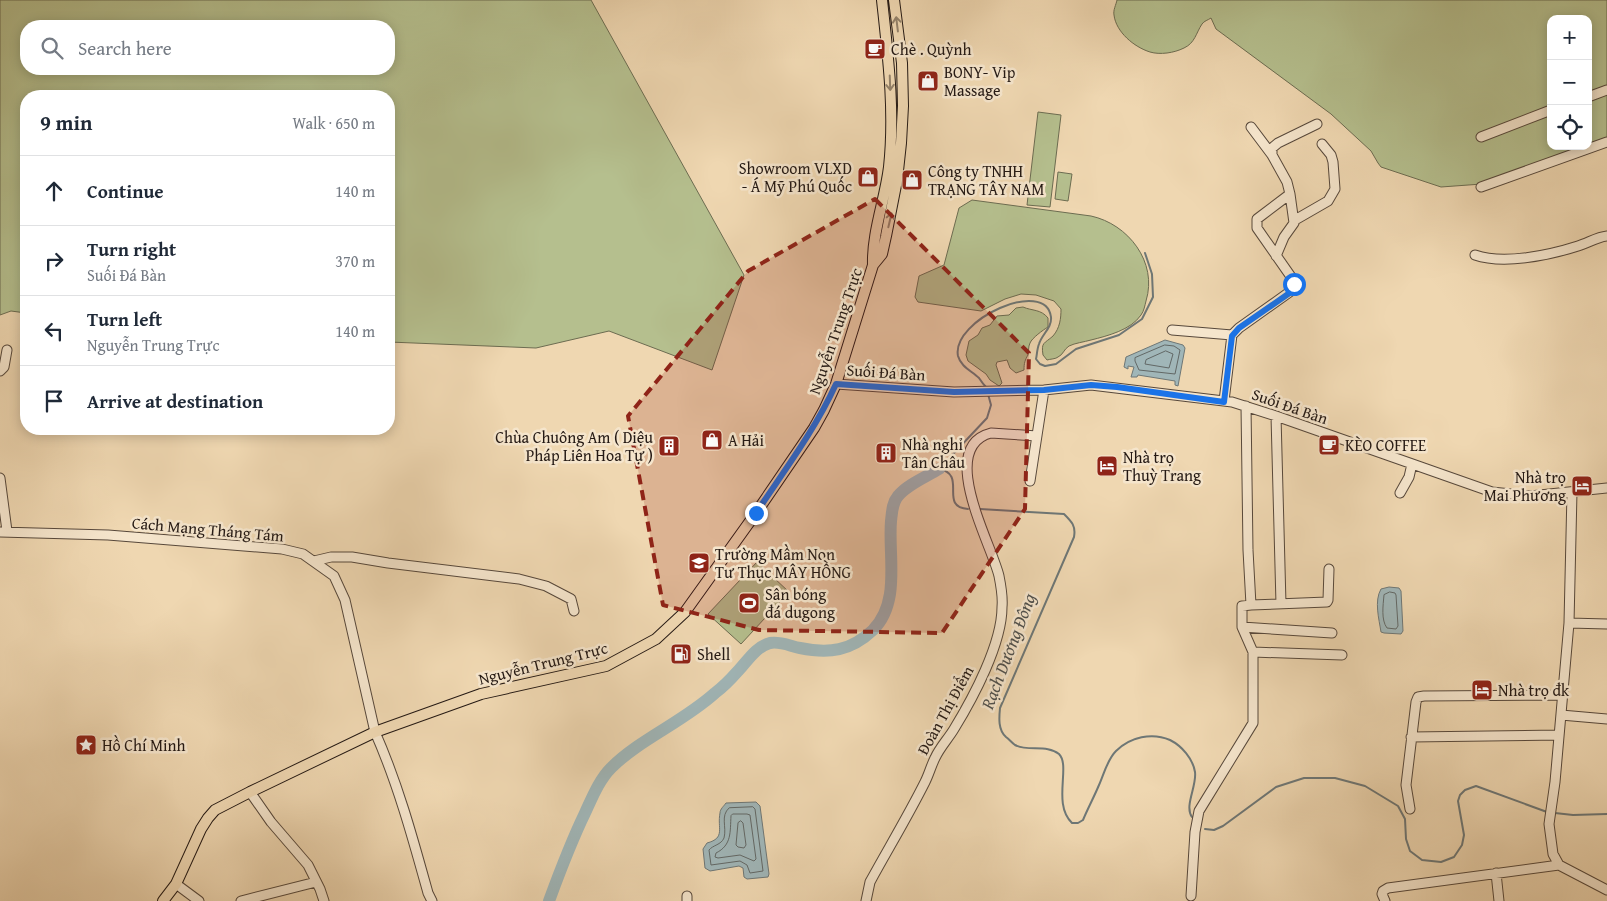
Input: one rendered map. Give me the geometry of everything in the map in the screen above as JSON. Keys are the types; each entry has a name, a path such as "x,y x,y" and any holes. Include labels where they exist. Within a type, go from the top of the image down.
{"main road":[{"name":"Nguyễn Trung Trực","path":"163,901 176,884 201,829 215,810 376,732 481,694 606,666 656,639 685,612 814,428 836,384 873,265 872,248 888,169 891,129 890,68 882,0"},
{"name":"Nguyễn Trung Trực","path":"873,265 882,254 898,180 901,143 903,106 902,63 894,0"}],"street":[{"path":"1592,96 1607,90"},
{"path":"1481,137 1547,112"},
{"path":"1272,155 1272,148 1278,143 1317,124"},
{"path":"1252,127 1272,155 1287,182 1295,220"},
{"path":"1481,187 1607,142"},
{"path":"1276,256 1284,237 1291,230 1295,220 1328,200 1335,189 1331,155 1322,144"},
{"path":"1224,402 1232,336 1239,328 1291,292 1293,288 1294,281 1259,233 1256,222 1260,216 1290,194"},
{"path":"1475,255 1511,259 1540,256 1607,236"},
{"path":"1172,330 1232,336"},
{"path":"0,371 4,366 7,350"},
{"name":"Suối Đá Bàn","path":"836,384 954,392 1044,390 1091,385 1117,387 1246,406 1492,492 1530,496 1607,488"},
{"path":"1030,482 1044,390"},
{"path":"1246,406 1248,550 1251,605"},
{"path":"1276,416 1281,604"},
{"name":"Đoàn Thị Điểm","path":"866,901 870,882 926,781 934,759 961,716 988,661 1002,616 1002,594 999,577 979,524 967,475 971,450 976,441 985,434 1036,436"},
{"path":"1400,493 1409,477 1412,464"},
{"path":"0,478 3,532"},
{"path":"1572,492 1569,623 1555,782 1549,824 1553,854 1559,865 1607,890"},
{"name":"Cách Mạng Tháng Tám","path":"3,532 108,535 282,549 303,554 334,576 345,600 376,732 412,832 428,893 432,901"},
{"path":"314,561 331,557 352,557 519,579 546,586 561,593 571,599 574,611"},
{"path":"1191,896 1195,832 1199,811 1253,723 1253,652 1242,627 1242,606 1326,602 1328,600 1329,570"},
{"path":"1569,623 1607,624"},
{"path":"1242,627 1332,633"},
{"path":"1253,652 1342,655"},
{"path":"1410,809 1406,785 1418,697 1562,695"},
{"path":"1560,715 1607,719"},
{"path":"1412,737 1559,735"},
{"path":"250,792 271,822 308,865 324,901"},
{"path":"1384,901 1382,894 1388,888 1559,865"},
{"path":"1496,873 1500,901"},
{"path":"241,901 316,882"},
{"path":"176,884 199,901"}],"highlighted area":[{"path":"875,199 1029,353 1025,509 942,633 759,630 663,605 628,416 748,271"}],"green space":[{"path":"0,0 591,0 744,275 712,370 609,331 536,348 395,342 395,90 20,90 20,312 11,311 0,315"},
{"path":"1117,0 1607,0 1607,141 1592,146 1592,15 1547,15 1547,150 1581,150 1482,184 1441,187 1381,167 1371,151 1331,114 1216,29 1211,18 1203,23 1188,46 1171,52 1154,53 1132,43 1122,33 1115,21 1114,9"},
{"path":"1038,112 1061,115 1050,207 1027,205"},
{"path":"1058,172 1072,174 1068,201 1055,199"},
{"path":"972,200 1091,216 1117,227 1137,247 1144,259 1148,272 1149,286 1141,315 1131,325 1118,332 1071,345 1060,356 1047,360 1043,355 1042,348 1045,342 1055,333 1061,316 1061,309 1054,301 1036,295 1021,294 1005,299 981,311 918,302 915,297 919,276 944,265 959,208"},
{"path":"1023,307 1045,315 1048,318 1048,327 1030,343 1028,355 1024,363 1024,370 1016,373 1010,368 1007,360 997,362 996,365 1002,383 999,386 968,361 966,355 969,341 978,335 982,328 990,325 997,316 1009,315 1016,308"},
{"name":"Sân bóng đá dugong","path":"757,562 789,592 741,644 708,614"}],"water":[{"path":"1165,340 1183,345 1185,348 1178,386 1175,385 1175,381 1138,375 1137,377 1131,377 1134,367 1128,366 1128,369 1124,367 1126,357"},
{"path":"1389,587 1399,588 1401,591 1403,631 1401,634 1381,632 1378,599 1381,589"},
{"path":"756,802 760,806 768,877 747,879 744,877 743,868 739,866 710,871 705,868 703,849 707,843 713,841 719,835 719,818 722,808 726,803"}],"waterway":[{"path":"986,387 979,378 964,366 958,356 960,342 969,329 983,317 1000,308 1018,302 1033,301 1045,306 1051,321 1039,344 1036,359 1045,366 1056,364 1076,349 1119,335 1142,319 1153,297 1152,274 1145,253"},
{"path":"939,469 987,418 991,405 988,394"},
{"name":"Rạch Dương Đông","path":"939,469 947,472 952,477 955,503 959,507 968,509"},
{"name":"Rạch Dương Đông","path":"549,901 570,846 596,789 611,768 622,758 703,703 724,686 752,655 765,645 778,643 821,651 839,649 856,643 873,630 882,619 890,592 891,521 895,502 898,496 907,488 939,469"},
{"name":"Rạch Dương Đông","path":"980,509 1064,514 1074,527 1074,537 1000,708 999,716 1003,734 1020,747 1049,749 1059,754 1063,767 1063,806 1066,815 1072,823 1078,823 1083,820 1108,763 1116,751 1128,742 1142,737 1156,736 1170,740 1186,753 1194,767 1195,778 1189,807 1192,817"},
{"name":"Rạch Dương Đông","path":"1205,829 1214,830 1223,826 1276,787 1304,778 1335,778 1365,786 1398,806 1405,819 1406,839 1410,851 1422,860 1441,862 1454,857 1462,845 1464,835 1458,801 1460,795 1465,790 1476,786 1547,812"},
{"name":"Rạch Dương Đông","path":"1555,813 1573,815 1607,814"}],"place":[{"name":"Chè . Quỳnh","path":"875,49"},
{"name":"BONY- Vip Massage","path":"928,81"},
{"name":"Showroom VLXD - Á Mỹ Phú Quốc","path":"868,177"},
{"name":"Công ty TNHH TRẠNG TÂY NAM","path":"912,180"},
{"name":"A Hải","path":"712,440"},
{"name":"KÈO COFFEE","path":"1329,445"},
{"name":"Chùa Chuông Am ( Diệu Pháp Liên Hoa Tự )","path":"669,446"},
{"name":"Nhà nghỉ Tân Châu","path":"886,453"},
{"name":"Nhà trọ Thuỳ Trang","path":"1107,466"},
{"name":"Nhà trọ Mai Phương","path":"1582,486"},
{"name":"Trường Mầm Non Tư Thục MÂY HỒNG","path":"699,563"},
{"name":"Sân bóng đá dugong","path":"749,603"},
{"name":"Shell","path":"681,654"},
{"name":"Nhà trọ đk","path":"1482,690"},
{"name":"Hồ Chí Minh","path":"86,745"}],"route":[{"path":"756,513 814,428 836,384 954,392 1044,390 1091,385 1224,402 1232,336 1239,328 1291,292 1294,284"}]}
